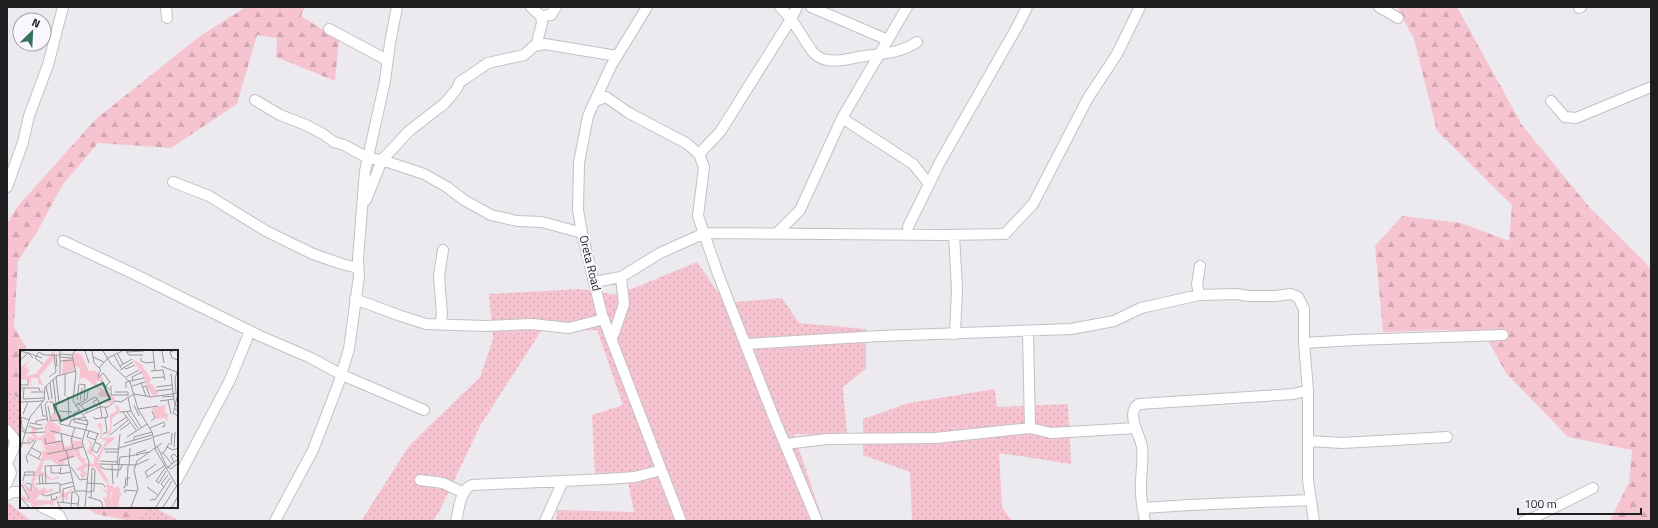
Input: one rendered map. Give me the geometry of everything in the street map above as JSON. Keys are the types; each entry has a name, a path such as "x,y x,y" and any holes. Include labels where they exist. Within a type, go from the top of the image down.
{"street":[{"path":"7,187 20,151 29,116 48,65 63,7"},
{"path":"166,7 167,18"},
{"path":"275,521 313,450 342,375 348,349 359,276 358,268 362,209 368,158 385,81 398,7"},
{"path":"531,7 541,16 542,23 536,46"},
{"path":"541,16 551,15 556,7"},
{"name":"Oreta Road","path":"647,7 611,66 588,116 579,163 578,210 582,233 604,319 681,521"},
{"path":"780,7 791,19 812,51 819,57 827,60 840,61 900,51 917,42"},
{"path":"699,154 720,132 797,7"},
{"path":"811,7 888,40"},
{"path":"776,234 800,210 842,118 908,7"},
{"path":"908,227 940,162 1027,7"},
{"path":"594,282 621,277 660,253 705,233 1005,234 1033,204 1088,98 1117,54 1140,7"},
{"path":"1379,7 1398,18"},
{"path":"329,29 388,60"},
{"path":"362,209 382,160 409,131 444,104 456,90 460,82 488,64 524,55 536,46 545,44 617,56"},
{"path":"1551,101 1565,117 1576,118 1651,87"},
{"path":"595,101 606,97 629,113 686,143 699,154 704,167 698,216 718,274 817,521"},
{"path":"255,100 280,114 323,134 334,142 344,145 368,158 382,160 424,174 448,187 464,200 491,215 517,221 542,222 582,233"},
{"path":"842,118 913,164 929,184"},
{"path":"173,182 209,196 266,231 312,254 358,268"},
{"path":"954,235 957,289 955,334"},
{"path":"63,241 278,345 311,358 342,375 424,410"},
{"path":"440,324 442,315 439,276 443,250"},
{"path":"1198,295 1197,284 1200,266"},
{"path":"612,339 624,304 621,277"},
{"path":"746,344 866,337 1028,332 1071,329 1114,320 1141,308 1198,295 1295,295 1301,301 1304,309 1304,343 1308,390 1308,480 1314,521"},
{"path":"355,299 422,323 485,326 532,324 569,328 604,319"},
{"path":"178,478 230,380 250,331"},
{"path":"1028,332 1030,428"},
{"path":"1304,343 1503,335"},
{"path":"1144,521 1140,491 1143,464 1142,447 1134,419 1135,406 1139,404 1294,394 1308,390"},
{"path":"785,444 827,439 935,438 1030,428 1051,433 1136,428"},
{"path":"7,430 15,440 13,450 7,463 11,474 7,483"},
{"path":"1309,441 1342,443 1447,437"},
{"path":"456,521 464,493 469,486 472,485 635,477 662,470"},
{"path":"420,480 443,483 464,493"},
{"path":"545,521 563,481"},
{"path":"1532,520 1593,488"},
{"path":"7,495 13,492 20,492"},
{"path":"1143,508 1311,500"},
{"path":"45,508 54,511 59,515 62,521"}],"green space":[{"path":"246,7 305,7 301,16 339,40 335,81 276,57 277,38 257,35 237,104 171,148 98,143 63,184 37,232 18,261 14,327 27,350 20,350 20,400 7,389 7,223 18,206 96,119 200,36"},
{"path":"1397,7 1457,7 1522,125 1590,208 1646,263 1651,271 1651,521 1610,521 1629,482 1632,450 1568,437 1506,373 1484,333 1446,330 1383,332 1375,246 1402,216 1461,223 1509,241 1512,205 1437,131 1414,39"},
{"path":"697,262 725,303 782,298 799,323 866,329 866,369 843,387 847,435 794,434 823,521 556,521 557,510 634,512 626,472 595,475 592,415 623,405 597,330 541,331 480,426 440,510 433,521 361,521 409,446 480,377 493,339 489,294 580,289 617,295"},
{"path":"7,389 20,400 20,454 7,450"},
{"path":"995,389 997,407 1068,404 1071,464 999,453 1002,507 1012,521 912,521 910,472 863,455 863,419 909,403"},
{"path":"7,501 31,521 7,521"},
{"path":"87,508 145,508 134,521 96,514"},
{"path":"145,508 155,508 180,521 134,521"}]}
